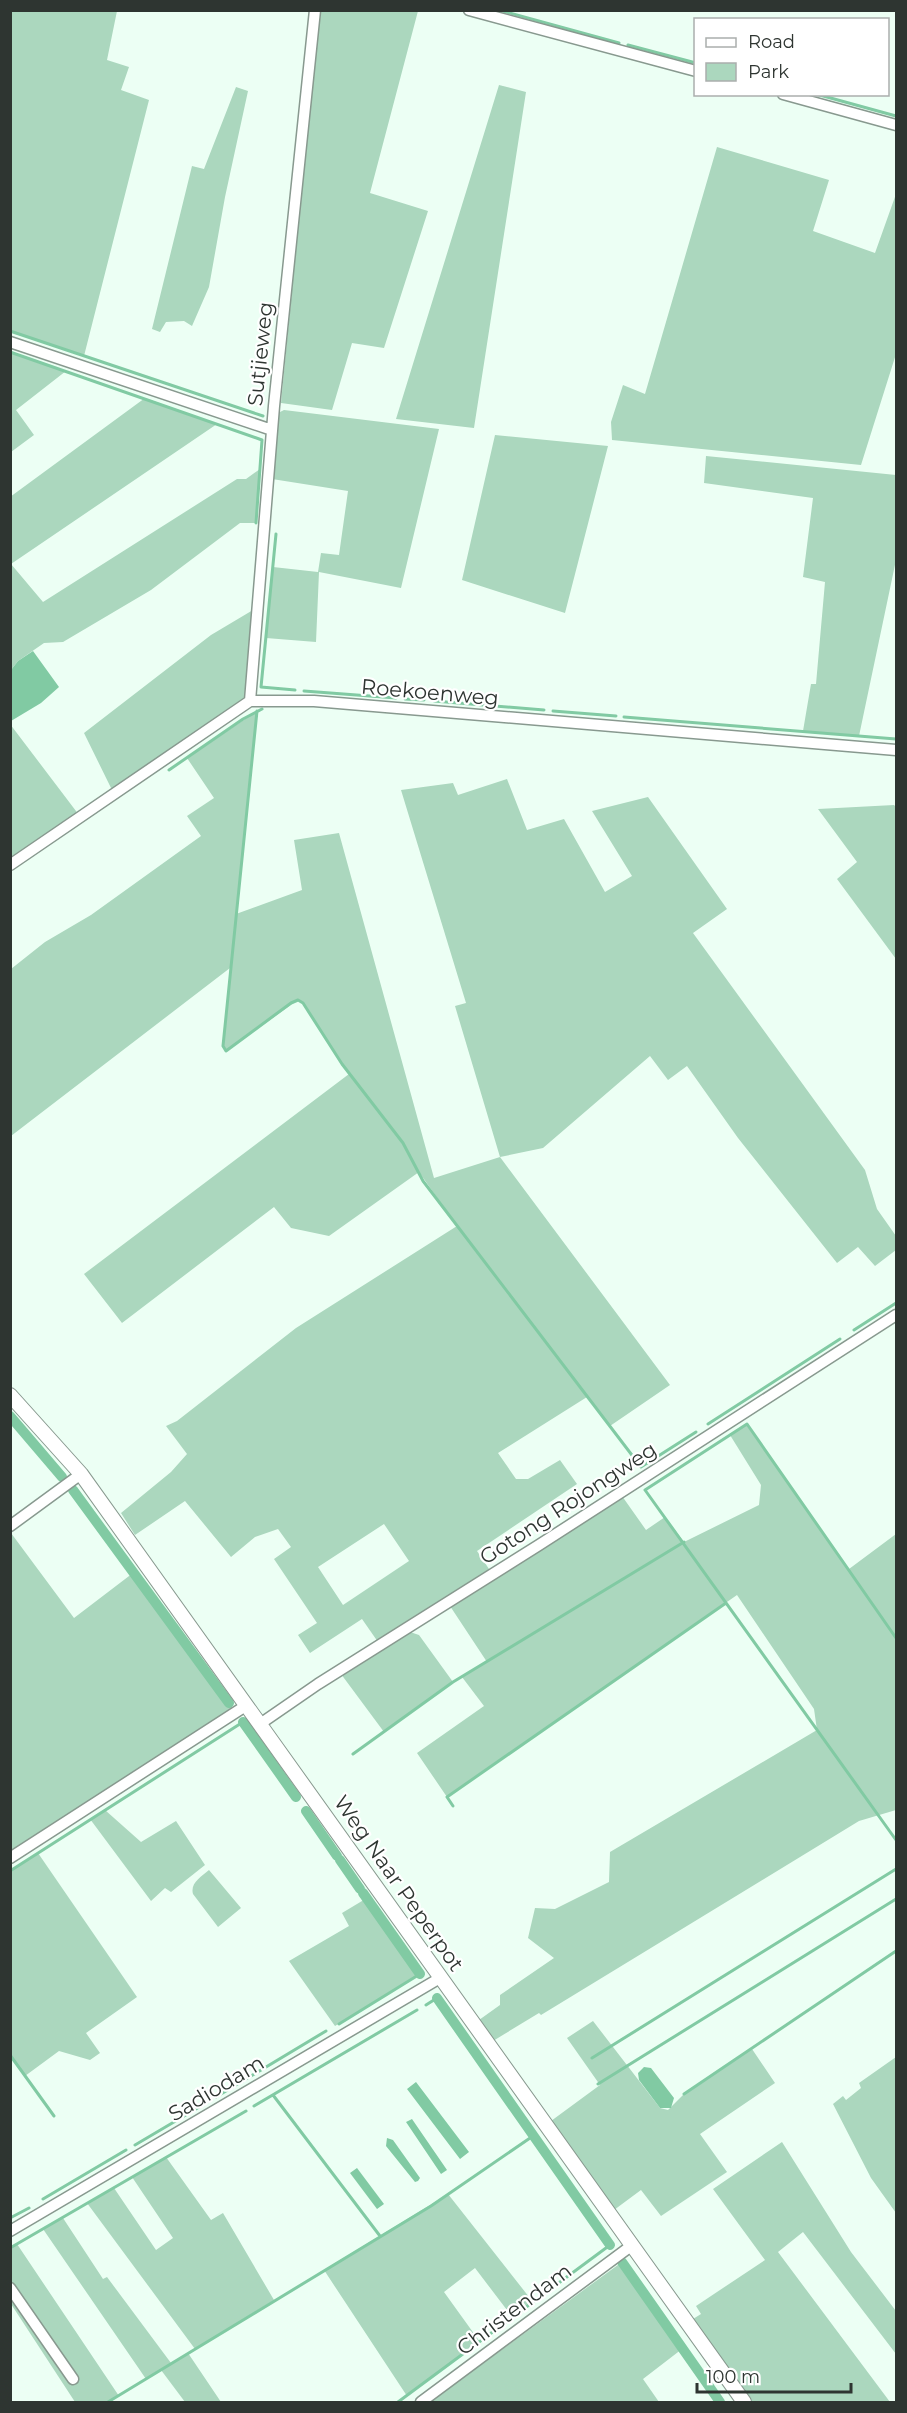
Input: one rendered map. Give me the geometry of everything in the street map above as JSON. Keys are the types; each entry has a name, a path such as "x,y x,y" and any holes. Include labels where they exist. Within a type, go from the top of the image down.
{"street":[{"name":"Sutjieweg","path":"250,701 272,430 315,10"},
{"path":"470,10 694,70"},
{"path":"790,96 897,125"},
{"path":"10,342 272,430"},
{"path":"10,865 250,701"},
{"name":"Roekoenweg","path":"250,701 314,701 897,750"},
{"name":"Gotong Rojongweg","path":"260,1724 318,1684 549,1539 897,1315"},
{"name":"Weg Naar Peperpot","path":"10,1395 81,1474 744,2403"},
{"path":"10,1526 81,1474"},
{"path":"10,1858 247,1705"},
{"name":"Sadiodam","path":"10,2231 440,1978"},
{"name":"Christendam","path":"421,2403 631,2246"},
{"path":"10,2288 73,2379"}],"green space":[{"path":"10,11 117,11 107,60 129,67 121,90 149,100 84,356 11,331"},
{"path":"319,11 418,11 370,193 428,211 384,348 352,343 332,410 281,403"},
{"path":"499,85 526,92 474,428 396,419"},
{"path":"236,87 248,91 225,197 209,287 192,326 184,321 166,322 160,332 152,329 192,166 204,169"},
{"path":"717,147 829,180 813,231 875,253 896,194 896,354 861,465 612,440 611,422 623,385 645,394"},
{"path":"11,352 66,371 16,410 34,435 11,452"},
{"path":"145,398 217,424 11,564 43,602 237,479 246,479 260,469 256,523 240,523 151,590 63,642 44,643 18,661 11,670 10,497"},
{"path":"284,410 439,429 401,588 319,572 316,642 266,638 273,567 318,572 321,553 339,555 348,491 272,479 278,413"},
{"path":"495,435 608,446 565,613 462,580"},
{"path":"706,456 896,475 896,560 859,736 803,731 811,684 816,684 825,582 803,577 813,498 704,483"},
{"path":"253,610 247,699 113,792 84,733 211,635"},
{"path":"257,711 236,914 302,890 294,840 339,833 434,1178 500,1157 670,1385 610,1426 587,1397 498,1453 516,1479 528,1479 560,1460 577,1484 477,1551 491,1572 378,1642 362,1619 310,1653 298,1635 317,1623 274,1559 291,1547 278,1529 255,1537 231,1557 185,1501 135,1535 121,1513 171,1472 187,1454 166,1426 177,1421 296,1328 457,1226 419,1172 329,1236 291,1228 274,1207 122,1323 84,1274 349,1074 303,1003 298,1000 226,1051 223,1046 230,968 11,1136 11,969 45,942 91,915 201,836 187,816 214,798 187,758","holes":["384,1524 409,1561 343,1605 318,1567"]},
{"path":"10,724 79,815 10,861"},
{"path":"507,779 527,830 564,819 605,892 632,876 592,811 648,797 727,909 693,933 865,1170 877,1209 896,1236 896,1250 875,1266 858,1247 837,1263 738,1138 687,1066 668,1080 650,1056 543,1148 500,1157 455,1006 466,1003 401,790 453,783 458,795"},
{"path":"894,805 896,807 896,959 837,879 857,862 818,809"},
{"path":"747,1424 849,1569 896,1534 896,1810 859,1821 541,2015 539,2013 493,2041 479,2020 500,2005 500,1995 554,1958 528,1938 535,1908 555,1909 609,1882 610,1852 817,1730 814,1709 737,1595 447,1797 417,1753 484,1706 462,1677 487,1662 450,1606 622,1496 646,1530 665,1517 684,1542 759,1505 761,1485 730,1435"},
{"path":"11,1533 74,1618 133,1573 233,1709 11,1852"},
{"path":"410,1632 419,1635 453,1682 384,1732 341,1674"},
{"path":"105,1810 141,1842 176,1821 205,1865 171,1892 165,1888 151,1901 90,1819"},
{"path":"38,1853 137,1997 86,2033 100,2053 90,2060 59,2051 25,2076 11,2055 11,1871"},
{"path":"209,1870 241,1908 218,1927 192,1890 195,1883"},
{"path":"367,1898 418,1975 335,2026 289,1961 349,1926 342,1913"},
{"path":"593,2021 660,2108 668,2110 684,2094 752,2049 775,2083 700,2134 727,2172 661,2216 641,2190 614,2210 551,2121 600,2085 567,2038"},
{"path":"896,2057 896,2213 871,2178 833,2104 843,2096 846,2100 861,2088 859,2083"},
{"path":"782,2142 851,2252 896,2311 896,2354 803,2232 778,2252 890,2402 752,2402 693,2319 701,2314 696,2306 765,2260 713,2189"},
{"path":"166,2157 211,2220 223,2213 274,2300 195,2349 87,2203 114,2188 156,2250 173,2238 132,2177"},
{"path":"448,2194 533,2302 513,2318 475,2268 444,2292 480,2342 407,2396 324,2270"},
{"path":"63,2218 103,2279 107,2277 171,2363 188,2353 221,2402 185,2402 161,2370 146,2379 43,2229"},
{"path":"17,2244 119,2396 108,2402 75,2402 11,2304 10,2248"},
{"path":"622,2262 682,2349 643,2379 659,2402 430,2402"}],"shaded area":[{"path":"33,651 59,687 41,703 11,721 11,670 18,661"},
{"path":"644,2067 651,2068 674,2098 671,2108 660,2108 639,2080 638,2073"},
{"path":"416,2082 469,2152 460,2159 407,2089"},
{"path":"412,2119 447,2170 441,2174 406,2122"},
{"path":"387,2138 393,2140 420,2178 418,2181 415,2182 386,2146"},
{"path":"357,2168 384,2204 377,2209 350,2173"}],"waterway":[{"path":"499,10 619,43"},
{"path":"628,45 694,62"},
{"path":"823,96 896,116"},
{"path":"10,331 263,416"},
{"path":"10,352 262,440 256,523"},
{"path":"276,534 261,687 295,690"},
{"path":"304,691 396,698"},
{"path":"405,699 424,700"},
{"path":"434,701 544,710"},
{"path":"169,770 243,719 262,709"},
{"path":"257,711 223,1046 226,1051 291,1003 298,1000 303,1003 342,1064 403,1143 423,1181 641,1467 696,1432"},
{"path":"553,711 616,716"},
{"path":"624,717 896,739"},
{"path":"854,1330 896,1303"},
{"path":"708,1424 840,1339"},
{"path":"10,1416 62,1477"},
{"path":"896,1638 747,1424 645,1490 896,1840"},
{"path":"73,1490 229,1703"},
{"path":"353,1754 453,1682 684,1542"},
{"path":"453,1806 447,1797 726,1603"},
{"path":"10,1871 243,1722"},
{"path":"243,1722 296,1797"},
{"path":"306,1811 337,1856"},
{"path":"340,1860 360,1889"},
{"path":"592,2058 896,1869"},
{"path":"363,1893 420,1974"},
{"path":"598,2084 896,1899"},
{"path":"684,2094 896,1951"},
{"path":"339,2024 420,1974"},
{"path":"426,2005 437,1998"},
{"path":"437,1998 610,2245"},
{"path":"254,2106 417,2010"},
{"path":"216,2097 326,2031"},
{"path":"10,2055 54,2116"},
{"path":"273,2095 380,2236"},
{"path":"135,2145 201,2106"},
{"path":"10,2248 246,2111"},
{"path":"108,2402 431,2206 533,2136"},
{"path":"43,2199 126,2150"},
{"path":"10,2218 29,2208"},
{"path":"398,2402 610,2245"},
{"path":"622,2262 720,2402"}]}
